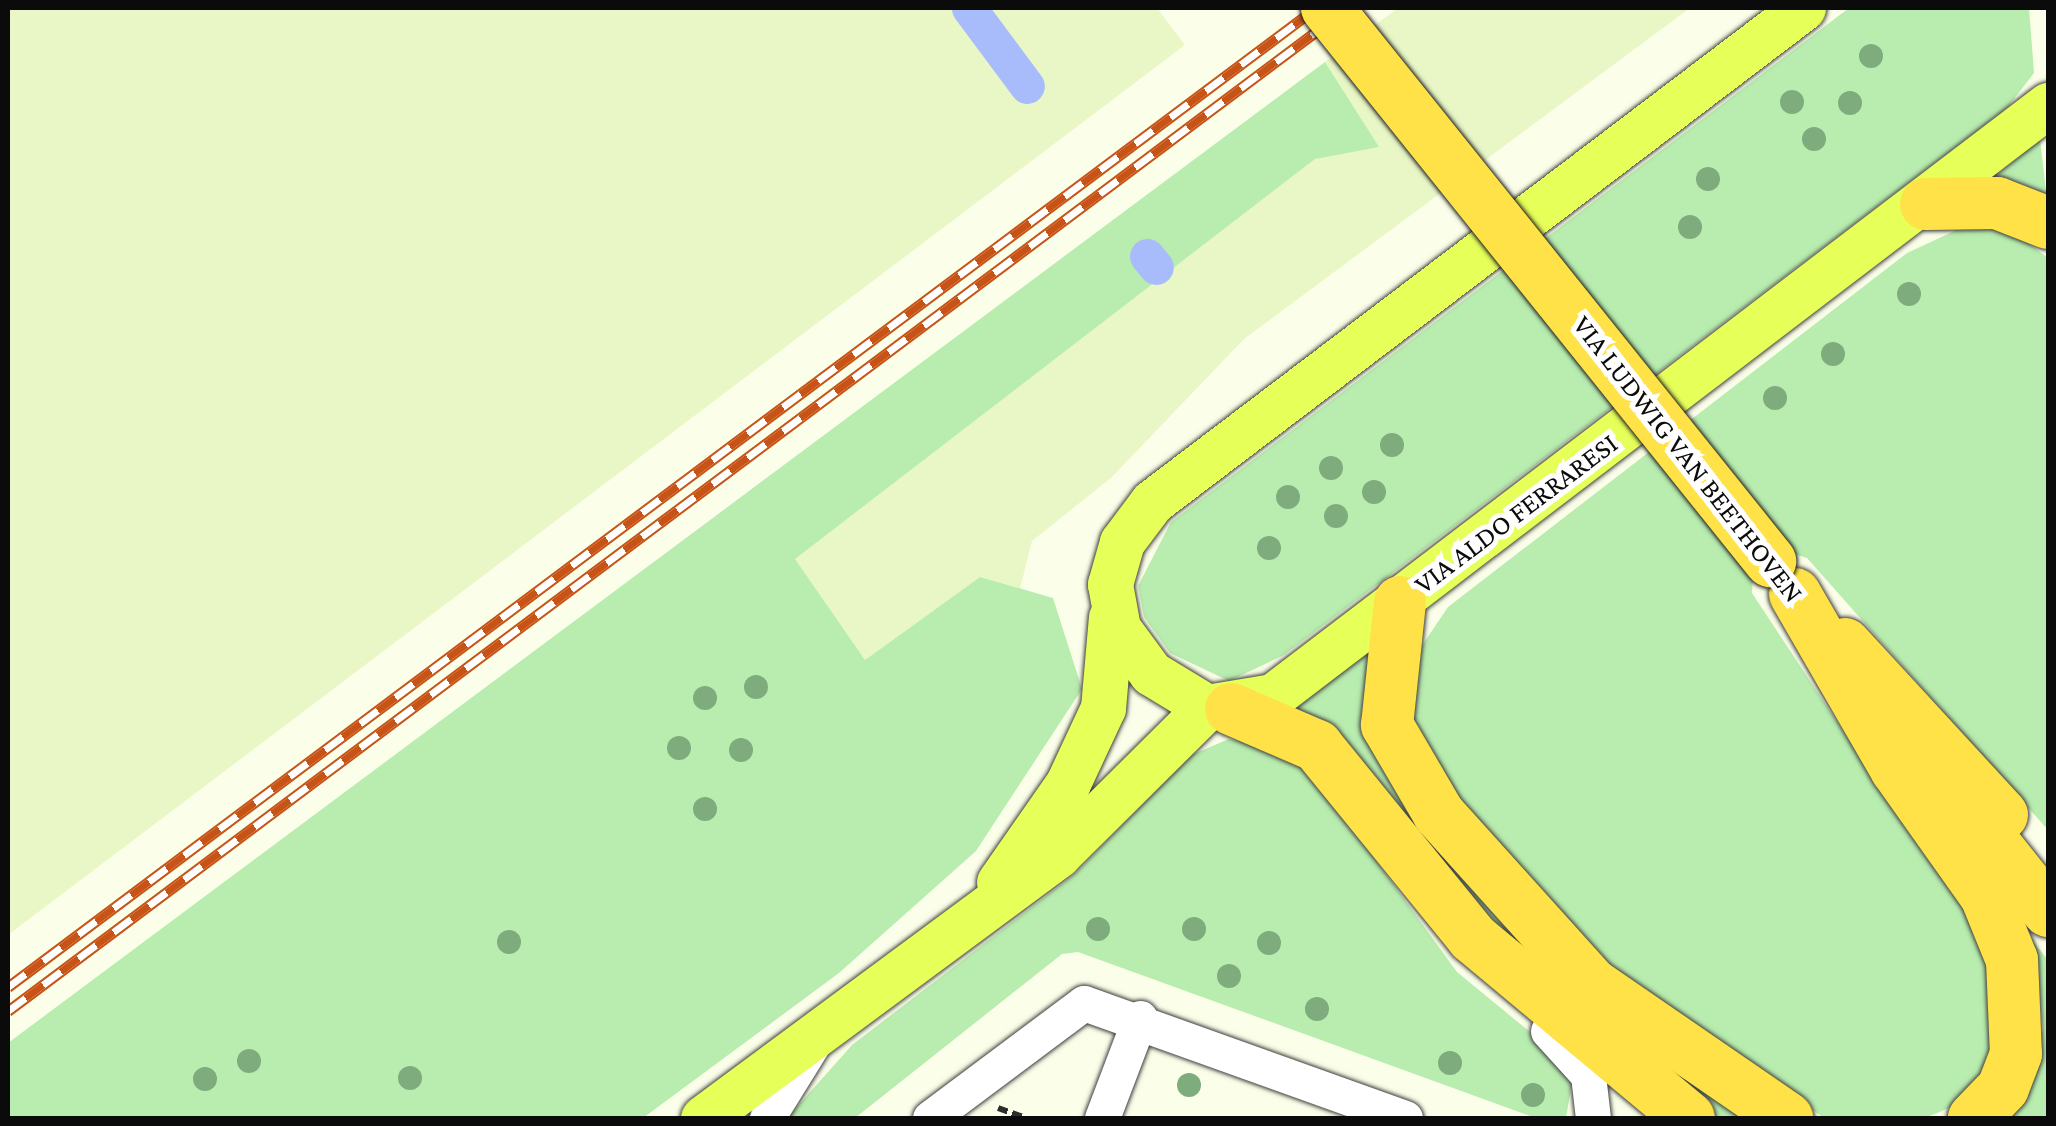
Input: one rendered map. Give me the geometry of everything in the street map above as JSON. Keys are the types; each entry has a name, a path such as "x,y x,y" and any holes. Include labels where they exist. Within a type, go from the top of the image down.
{"highway":[{"name":"VIA LUDWIG VAN BEETHOVEN","path":"1327,8 2048,911"},
{"path":"1926,204 1997,204 2048,224"},
{"path":"1782,577 1941,740 2048,865"},
{"path":"1782,577 1896,769 1986,896 2012,960 2016,1054 2003,1088 1974,1118"},
{"path":"1400,602 1386,725 1439,814 1592,984 1786,1118"},
{"path":"1219,708 1317,746 1403,856 1504,968 1689,1118"}],"main road":[{"name":"VIA ALDO FERRARESI","path":"965,928 1068,783 1103,708 1114,564 1152,502 1803,8"},
{"name":"VIA ALDO FERRARESI","path":"703,1118 965,928 1058,855 1219,708 1272,696 1926,204 2048,105"},
{"path":"1111,608 1151,674 1219,708"}],"lane":[{"path":"1403,856 1454,947 1581,1062 1593,1118"},
{"path":"930,1118 1073,1006 1140,1018 1359,1110 1405,1118"},
{"path":"1102,1118 1140,1018"},
{"path":"766,1118 819,1034"}],"green space":[{"path":"8,8 1157,8 1185,45 8,935"},
{"path":"1398,8 1690,8 1244,339 1112,477 1032,541 1020,589 980,577 865,660 794,559 1316,158 1378,147 1325,62"},
{"path":"1849,8 2029,8 2034,73 2007,108 1284,655 1229,681 1170,653 1144,617 1138,586 1171,522"},
{"path":"1325,62 1379,147 1315,159 795,559 865,660 980,577 1053,598 1082,689 976,851 839,973 643,1118 8,1118 8,1043"},
{"path":"2040,139 2048,208 1983,187"},
{"path":"1963,227 2012,231 2048,258 2048,830 1807,558 1785,551 1753,577 1752,593 1855,749 1969,898 2001,1014 1986,1068 1949,1108 1925,1118 1824,1118 1593,955 1450,795 1411,720 1415,656 1448,607 1907,253"},
{"path":"1368,652 1364,720 1759,1118 1713,1118 1576,1011 1287,713"},
{"path":"1229,739 1298,753 1457,972 1558,1055 1572,1082 1566,1118 1536,1118 1078,952 1062,954 855,1118 787,1118 852,1045 1075,874 1191,755"},
{"path":"2011,914 2048,960 2048,1118 2004,1118 2043,1029 2038,980"}],"waterway":[{"path":"969,8 1027,86"},
{"path":"1147,256 1156,267"}],"railway":[{"path":"8,987 1316,8"},
{"path":"8,1011 1348,8"}]}
